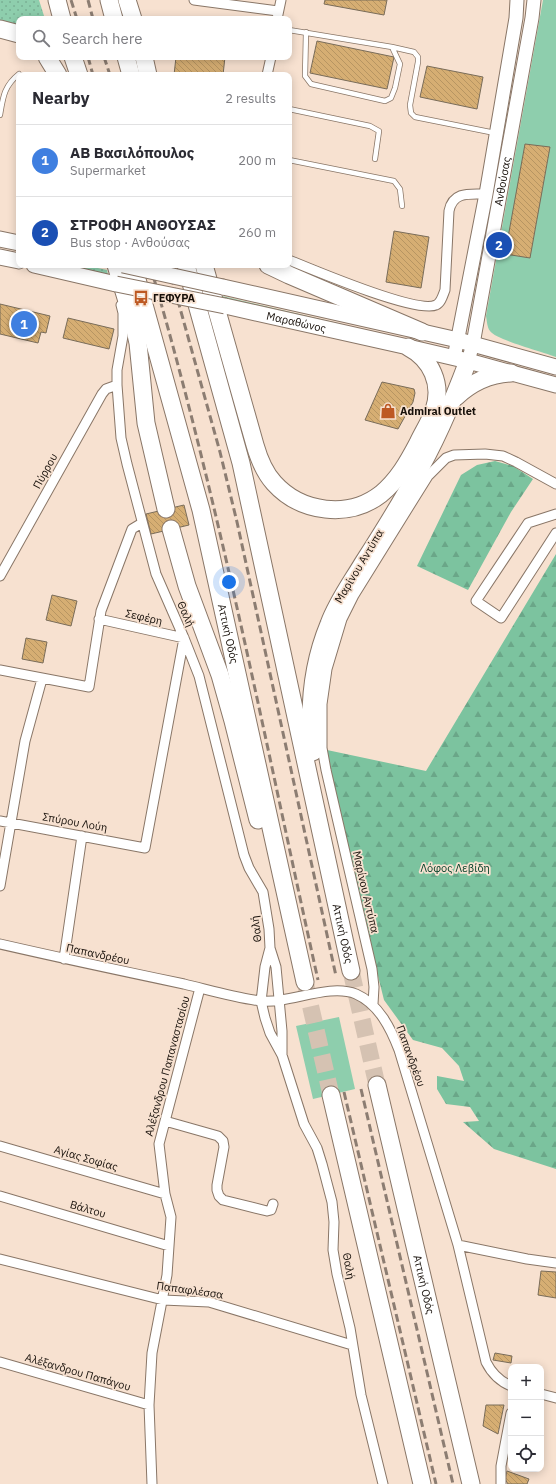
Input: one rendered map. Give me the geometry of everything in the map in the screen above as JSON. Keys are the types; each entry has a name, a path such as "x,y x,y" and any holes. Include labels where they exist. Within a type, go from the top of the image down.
{"highway":[{"path":"57,0 61,16"},
{"path":"109,0 113,16"},
{"path":"127,0 132,16"},
{"path":"0,29 16,33"},
{"path":"49,60 56,72"},
{"path":"74,60 78,72"},
{"path":"127,60 130,72"},
{"path":"117,268 138,343 146,423 166,509"},
{"name":"Αττική Οδός","path":"134,268 202,510 305,982 277,897 226,698 206,636 187,586 170,529"},
{"name":"Αττική Οδός","path":"187,268 241,463 351,971"},
{"path":"205,268 253,440 262,464 274,483 286,494 301,503 326,509 353,508 380,494 392,484 403,471 434,411 437,396 435,380 431,369 423,357 408,347"},
{"path":"274,268 422,332"},
{"path":"331,881 310,721 312,687 318,654 338,603 416,476 454,398 461,360"},
{"path":"454,398 468,386 479,380 497,374 511,373"},
{"name":"Αττική Οδός","path":"377,1085 471,1484"},
{"path":"331,1095 422,1484"},
{"path":"388,1339 403,1445 412,1484"}],"main road":[{"path":"0,239 16,242"},
{"path":"0,257 16,261"},
{"name":"Μαραθώνος","path":"47,268 408,347 556,385"},
{"name":"Μαραθώνος","path":"136,268 458,340 556,367"}],"street":[{"path":"194,0 277,15 281,0"},
{"name":"Ανθούσας","path":"461,360 458,340 486,194 516,18 517,0"},
{"name":"Ανθούσας","path":"461,360 473,344 534,0"},
{"path":"268,72 270,60"},
{"name":"Ανθούσας","path":"292,261 380,295 418,305 436,305 441,300 445,290 450,204 456,198 463,195 486,194"},
{"name":"Θαλή","path":"116,284 123,313 123,336 117,370 121,438 156,574 199,676 244,855 249,868 263,892 269,929 270,948 276,967 282,1031 282,1056"},
{"name":"Πύρρου","path":"0,576 102,394 106,389 117,385"},
{"name":"Μαρίνου Αντύπα","path":"373,1004 374,987 372,969 322,748 322,704 324,686 327,669 342,619 354,595 428,476 446,458 454,455 465,454 503,456 556,484"},
{"path":"556,514 528,523 476,601 501,618 556,533"},
{"path":"0,670 89,687 99,619 132,529 142,523"},
{"name":"Σεφέρη","path":"99,619 184,638"},
{"name":"Σπύρου Λούη","path":"0,821 145,848 184,638"},
{"path":"0,886 10,823 26,741 42,679"},
{"path":"64,959 82,836"},
{"name":"Παπανδρέου","path":"0,944 262,1001 279,1000 336,991 354,993 373,1004 393,1034 399,1050 458,1245 486,1362 494,1376 508,1384"},
{"name":"Θαλή","path":"270,948 265,967 262,1001 265,1018 270,1033 282,1056 304,1124 322,1164 332,1202 334,1222 333,1250 337,1274 350,1328 361,1395 383,1484"},
{"name":"Αλέξανδρου Παπαναστασίου","path":"152,1484 149,1405 152,1353 167,1275 171,1217 165,1194 159,1144 200,988"},
{"path":"165,1121 218,1136 223,1141 224,1148 217,1185 220,1196 223,1200 267,1211 271,1210 272,1204"},
{"name":"Αγίας Σοφίας","path":"0,1146 165,1194"},
{"name":"Βάλτου","path":"0,1196 169,1246"},
{"path":"458,1245 527,1259 556,1263"},
{"name":"Παπαφλέσσα","path":"0,1260 163,1300 210,1302 352,1346"},
{"name":"Αλέξανδρου Παπάγου","path":"0,1362 149,1405"},
{"path":"544,1395 556,1398"},
{"path":"500,1484 501,1466 508,1429"}],"lane":[{"path":"292,30 414,52 418,57 410,105 411,113 415,118 496,133"},
{"path":"306,32 305,76 307,80 312,84 385,101 391,98 395,88 400,64 392,47"},
{"path":"0,115 6,89 10,81 16,76"},
{"path":"292,110 370,126 379,131 375,159"},
{"path":"292,161 394,181 400,190 402,206"}],"green space":[{"path":"0,0 39,0 44,16 16,16 16,26 0,22"},
{"path":"543,0 556,0 556,357 510,342 494,334 489,329 486,316"},
{"path":"78,268 98,268 107,270 108,275"},
{"path":"222,296 342,324 222,301"},
{"path":"495,461 513,466 533,479 511,512 468,590 417,566 461,475 477,465"},
{"name":"Λόφος Λεβίδη","path":"556,554 556,1169 494,1149 463,1122 479,1121 470,1107 446,1104 437,1089 437,1076 464,1081 459,1066 442,1048 413,1040 384,1000 349,860 327,750 426,771"},
{"path":"339,1017 355,1089 313,1099 296,1026"}],"building":[{"path":"325,0 387,0 384,15 324,4"},
{"path":"317,41 394,57 387,89 310,73"},
{"path":"176,60 225,60 223,72 174,72"},
{"path":"427,66 483,77 477,109 420,97"},
{"path":"525,144 550,147 530,258 505,254"},
{"path":"394,231 429,237 421,288 386,282"},
{"path":"0,304 50,316 46,333 41,332 38,343 0,334"},
{"path":"68,318 114,329 109,349 63,338"},
{"name":"Admiral Outlet","path":"382,382 414,389 415,393 413,402 398,429 365,420"},
{"path":"184,505 189,525 151,534 146,514"},
{"path":"52,595 77,601 71,626 46,620"},
{"path":"26,638 47,642 43,663 22,659"},
{"path":"541,1271 556,1272 556,1298 538,1295"},
{"path":"495,1353 512,1356 511,1363 493,1360"},
{"path":"486,1405 504,1405 498,1434 483,1426"},
{"path":"507,1471 529,1479 527,1484 508,1484 505,1479"}],"tunnel":[{"path":"351,971 377,1085"},
{"path":"305,982 331,1095"}],"railway":[{"path":"71,0 76,16"},
{"path":"88,0 92,16"},
{"path":"89,60 92,72"},
{"path":"105,60 109,72"},
{"path":"151,268 175,353 220,531 318,980"},
{"path":"169,268 220,452 237,522 336,976"},
{"path":"361,1089 453,1484"},
{"path":"344,1092 436,1484"}],"place":[{"name":"ΣΤΡΟΦΗ ΑΝΘΟΥΣΑΣ","path":"499,245"},
{"name":"ΓΕΦΥΡΑ","path":"141,298"},
{"name":"ΑΒ Βασιλόπουλος","path":"24,324"},
{"name":"Admiral Outlet","path":"388,411"}]}
